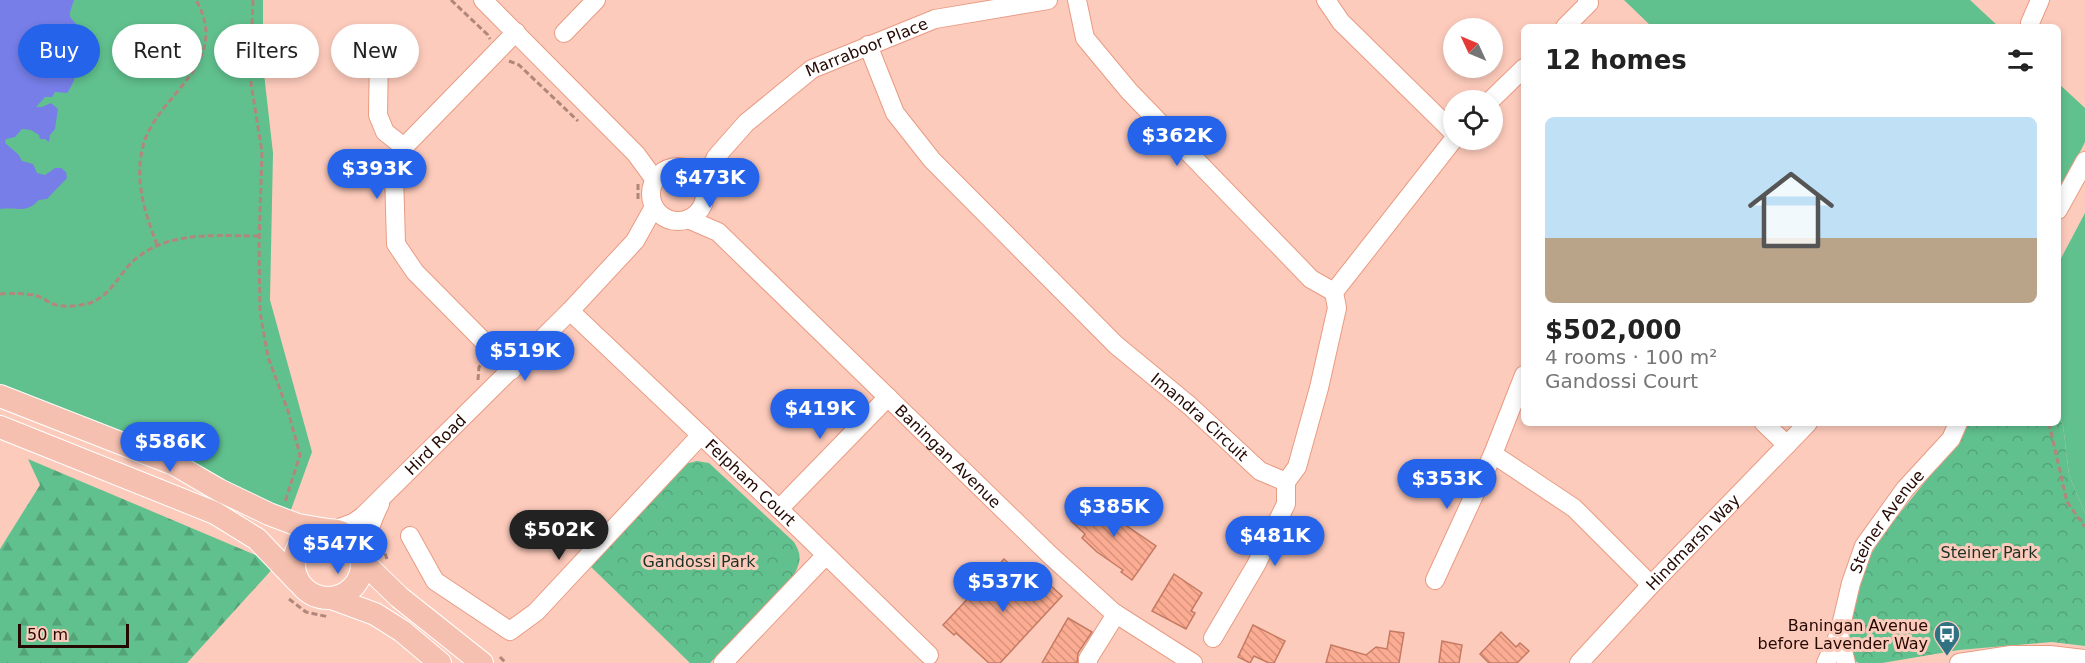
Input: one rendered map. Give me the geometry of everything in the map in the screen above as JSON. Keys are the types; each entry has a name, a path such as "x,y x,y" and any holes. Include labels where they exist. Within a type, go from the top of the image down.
{"main road":[{"path":"0,396 174,464 219,490 279,518 298,525 331,530 351,538 362,557 399,597 482,663"},
{"path":"0,427 215,513 257,539 294,590"},
{"path":"294,590 294,559 298,548 306,538 316,532 331,530"},
{"path":"333,608 358,581 362,572 362,557"},
{"path":"294,590 305,590 324,599 333,608 375,614 402,631 440,663"}],"street":[{"path":"483,0 636,154 661,174"},
{"path":"564,33 596,0"},
{"name":"Marraboor Place","path":"704,183 716,157 746,123 812,69 935,20 1048,0"},
{"path":"1077,0 1085,38 1129,91 1311,279 1334,292"},
{"path":"1326,0 1341,22 1443,122"},
{"path":"2030,23 2040,0"},
{"path":"1568,24 1588,1"},
{"path":"512,370 415,272 396,244 394,173 404,147 516,32"},
{"name":"Imandra Circuit","path":"868,45 895,114 932,160 1116,345 1190,406 1260,471 1286,482"},
{"path":"1501,90 1521,71"},
{"path":"379,78 378,115 385,132 404,147"},
{"path":"1213,638 1256,566 1286,504 1286,482 1297,467 1319,388 1337,308 1334,292 1445,150"},
{"path":"686,167 699,175 704,183 706,193 704,202 696,214 679,221 669,219 646,205 651,198 651,188 661,174 676,166 686,167 716,157"},
{"path":"2061,205 2085,161"},
{"name":"Baningan Avenue","path":"704,202 718,232"},
{"name":"Hird Road","path":"635,241 646,205"},
{"name":"Hird Road","path":"331,530 353,524 385,495 512,370 635,241 669,219"},
{"name":"Baningan Avenue","path":"688,219 718,232 1048,553 1116,614 1190,662"},
{"name":"Felpham Court","path":"570,311 779,509 928,655"},
{"path":"1435,580 1493,454 1521,383"},
{"path":"779,509 888,397"},
{"path":"1767,426 1787,445"},
{"name":"Hindmarsh Way","path":"1579,663 1805,426"},
{"name":"Steiner Avenue","path":"1827,663 1839,634 1851,583 1864,546 1905,489 1951,440 1957,426"},
{"path":"410,536 435,581 510,631 536,612 700,435"},
{"path":"1493,454 1574,508 1651,585"},
{"name":"Hird Road","path":"362,557 371,522 385,495"},
{"path":"723,663 826,555"},
{"path":"1088,663 1088,659 1116,614"},
{"name":"Steiner Avenue","path":"1839,634 1846,663"},
{"path":"1959,663 2050,655 2085,659"},
{"path":"1827,663 1837,661 1846,663"}],"path":[{"path":"157,245 145,215 139,183 143,145 164,108 191,76 202,56 205,23 196,0"},
{"path":"253,0 250,77 262,152 260,312 268,357 288,411 300,455 279,518"},
{"path":"451,0 488,35 489,47 481,58 486,63 494,70 508,61 519,65 579,122"},
{"path":"635,176 646,205"},
{"path":"0,294 35,295 63,306 89,303 106,293 132,263 157,245 170,240 191,237 260,236"},
{"path":"474,386 480,367 494,352"},
{"path":"2050,426 2067,502 2085,527"},
{"path":"294,590 306,612 333,608"}],"green space":[{"path":"0,0 263,0 263,24 214,24 214,78 264,78 273,153 270,300 312,452 288,518 0,400"},
{"path":"1624,0 1970,0 1996,24 1649,24"},
{"path":"2061,86 2085,108 2085,142 2061,190"},
{"path":"2085,213 2085,513 2069,475 2061,421 2061,258"},
{"name":"Steiner Park","path":"2061,421 2069,475 2085,513 2085,646 2052,642 1959,650 1882,663 1855,661 1849,627 1864,565 1887,529 1941,462 1963,426 2061,426"},
{"path":"28,459 277,564 187,663 0,663 0,549 40,485"},
{"name":"Gandossi Park","path":"697,461 709,463 794,542 800,558 794,575 710,663 690,663 589,565 685,464"}],"water":[{"path":"0,0 74,0 70,16 77,24 18,24 18,78 75,78 67,93 55,92 52,97 45,97 36,107 51,103 58,109 55,129 50,135 49,142 40,139 39,135 31,130 22,129 15,137 6,139 5,143 18,154 22,161 33,164 37,173 45,175 55,168 61,168 66,172 67,178 47,199 39,200 30,207 0,209"}],"building":[{"path":"1102,497 1124,519 1121,522 1156,546 1132,580 1121,572 1123,570 1097,552 1082,538 1085,534 1071,521 1080,511 1085,516"},
{"path":"1004,559 1019,573 1022,570 1026,571 1035,579 1039,575 1062,596 1000,663 989,663 956,633 954,635 943,625 974,592 978,596 998,575 993,571"},
{"path":"1174,574 1202,593 1191,611 1195,613 1186,629 1152,611"},
{"path":"1068,618 1092,632 1078,653 1077,663 1042,663"},
{"path":"1253,625 1285,641 1274,663 1254,656 1250,663 1238,657"},
{"path":"1390,631 1404,633 1399,663 1326,663 1331,645 1366,655 1376,647 1387,649"},
{"path":"1501,632 1516,647 1520,643 1529,651 1517,663 1489,663 1480,654"},
{"path":"1442,641 1462,645 1459,663 1439,663"}],"place":[{"name":"Baningan Avenue before Lavender Way","path":"1947,657"}]}
